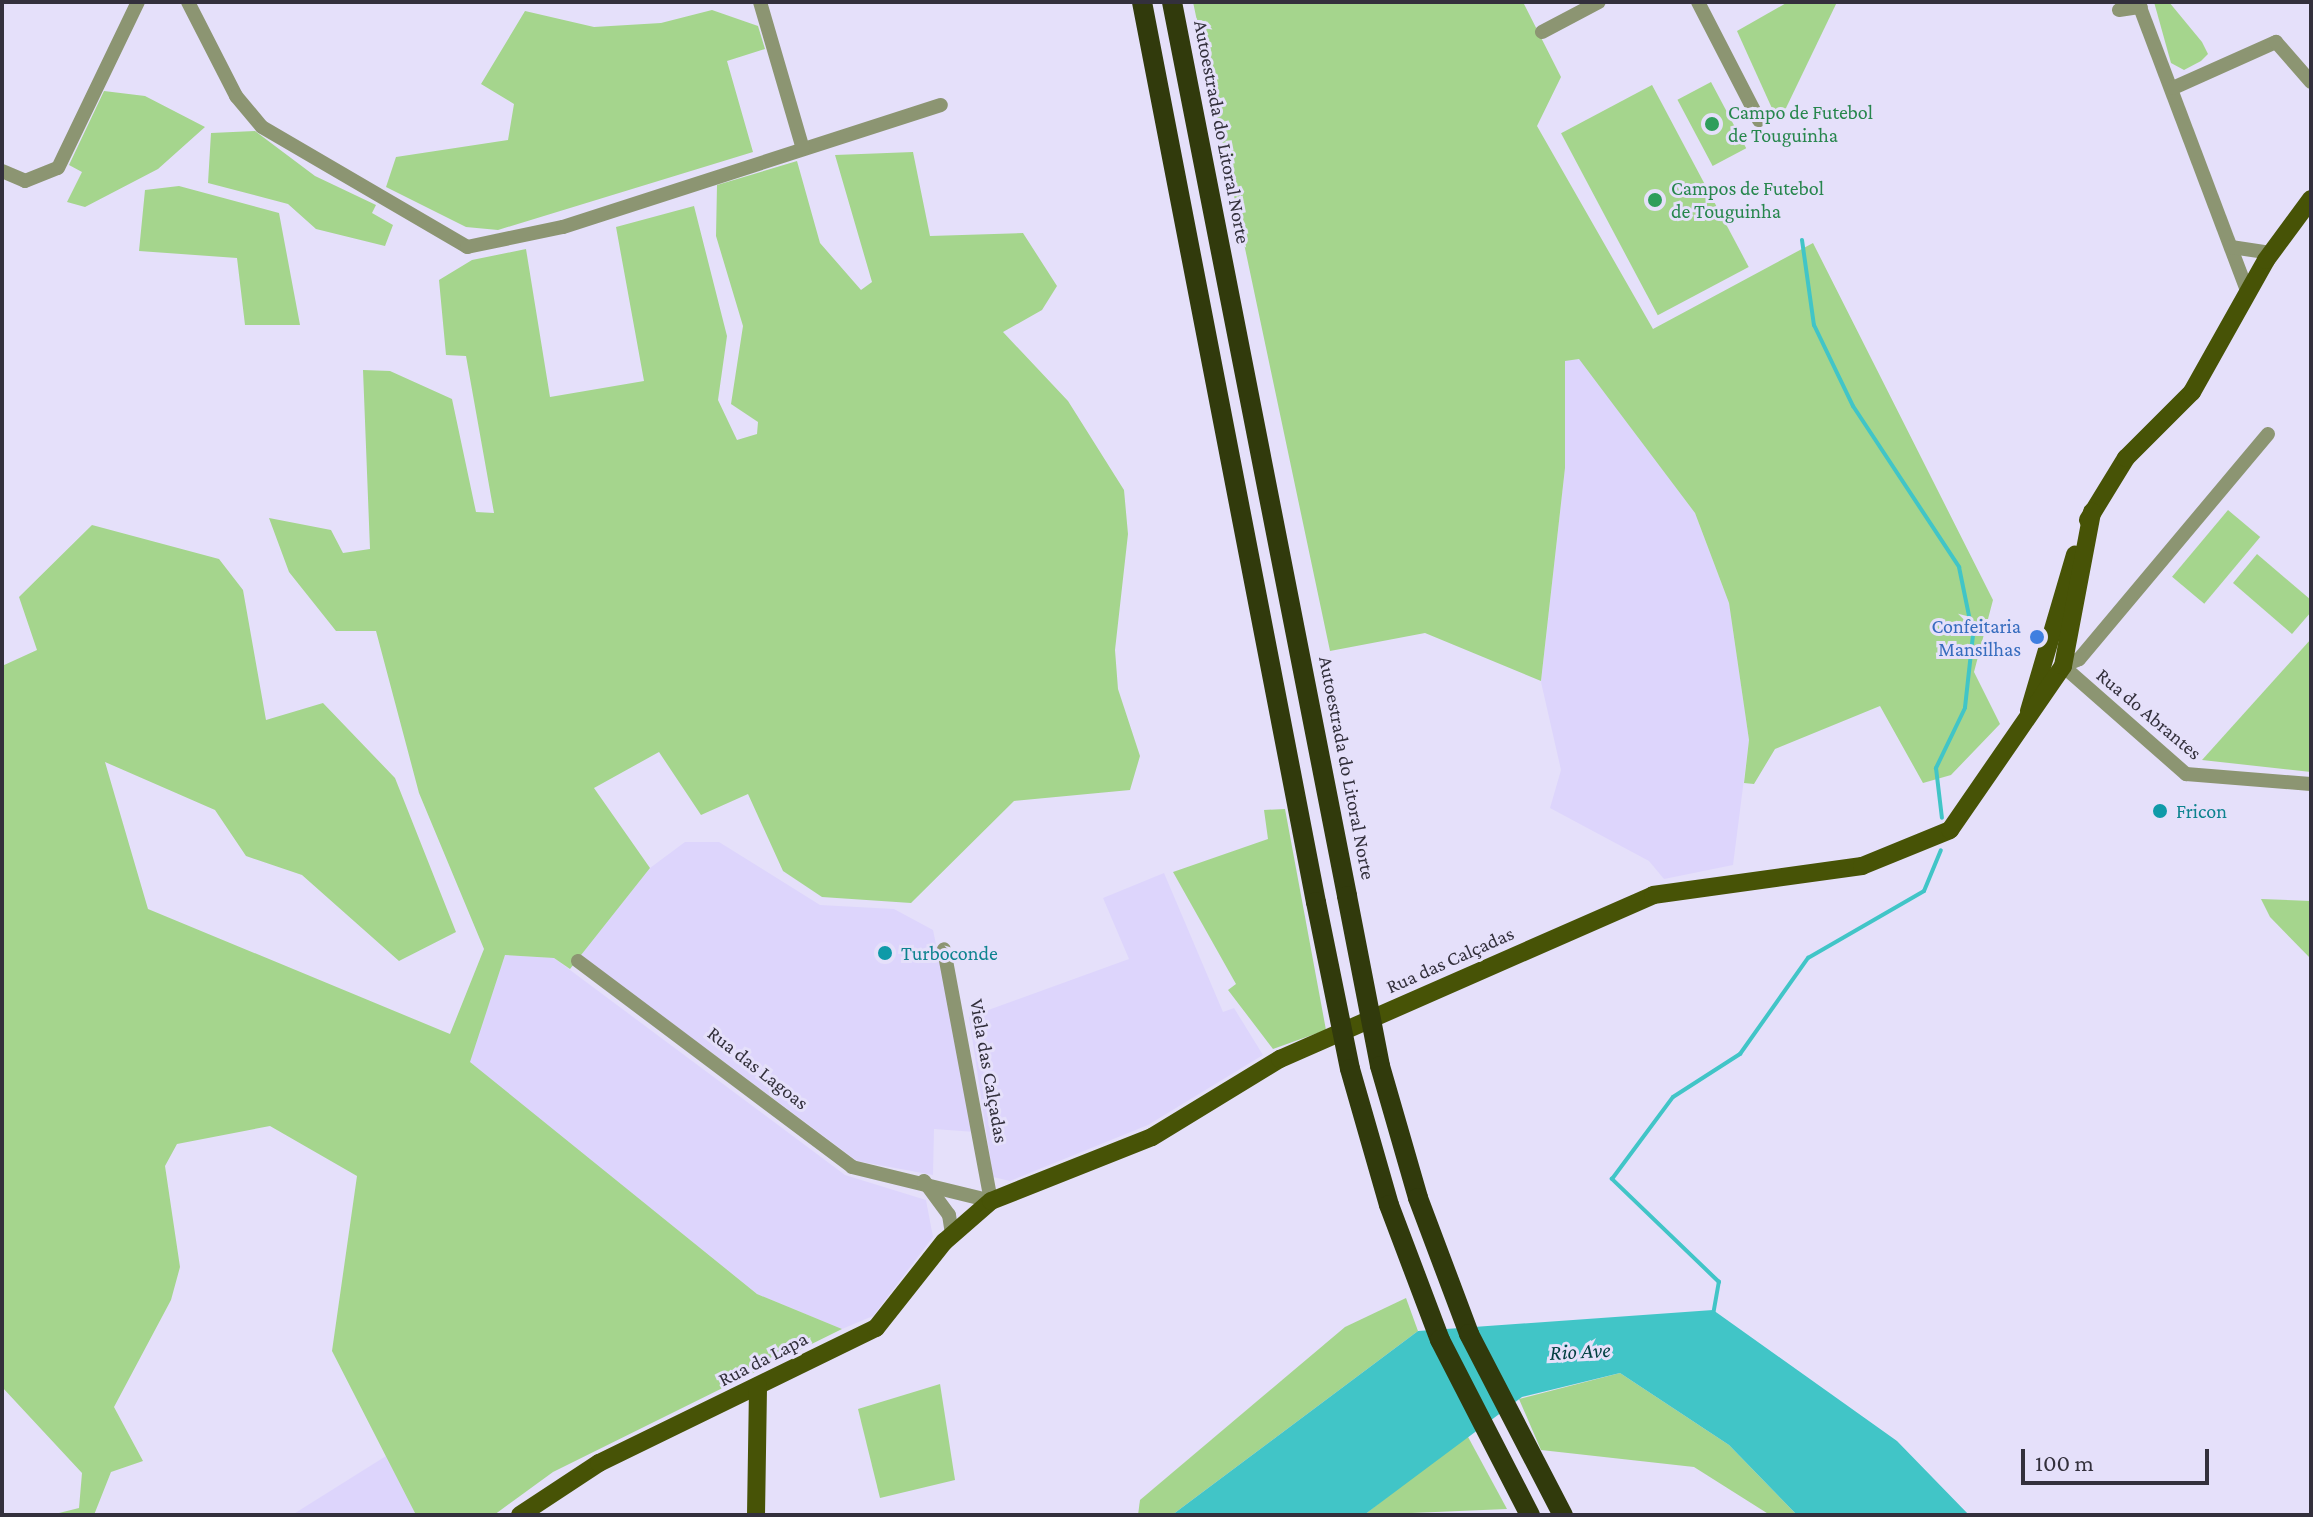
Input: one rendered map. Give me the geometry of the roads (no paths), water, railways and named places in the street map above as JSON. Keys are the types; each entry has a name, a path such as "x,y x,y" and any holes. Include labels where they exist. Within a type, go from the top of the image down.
{"highway":[{"path":"1142,2 1350,1069 1389,1205 1440,1340 1530,1515"},
{"name":"Autoestrada do Litoral Norte","path":"1172,2 1380,1066 1418,1198 1469,1334 1563,1515"}],"main road":[{"path":"2024,728 2043,659 2092,512 2126,458 2192,392 2247,291 2311,199"},
{"path":"2024,728 2063,666 2092,512"},
{"path":"2043,659 2063,666"},
{"name":"Rua das Calçadas","path":"991,1201 1152,1137 1280,1059 1653,895 1862,866 1950,830 2024,728"},
{"name":"Rua da Lapa","path":"520,1515 599,1463 876,1328 952,1234 991,1201"},
{"path":"756,1515 758,1386"}],"street":[{"path":"2,171 25,181 58,168 138,2"},
{"path":"188,2 236,96 262,127 467,247 563,227 941,105"},
{"path":"760,2 803,149"},
{"path":"1698,2 1759,120"},
{"path":"1542,32 1591,4"},
{"path":"2119,10 2140,5 2247,291"},
{"path":"2173,88 2276,42 2311,82"},
{"path":"2231,247 2248,255 2271,253"},
{"path":"2063,666 2089,648 2268,434"},
{"name":"Rua do Abrantes","path":"2063,666 2186,774 2311,784"},
{"name":"Viela das Calçadas","path":"944,949 991,1201"},
{"name":"Rua das Lagoas","path":"578,961 852,1167 924,1181 991,1201"},
{"path":"924,1181 949,1215 952,1234"}],"water":[{"name":"Rio Ave","path":"1713,1310 1897,1441 1969,1515 1797,1515 1729,1445 1620,1373 1522,1397 1364,1515 1172,1515 1418,1331"}],"waterway":[{"path":"1802,240 1814,325 1853,406 1959,567 1973,635 1965,708 1936,768 1942,818"},
{"path":"1713,1315 1719,1282 1612,1179 1673,1097 1740,1054 1808,958 1924,891 1941,850"}],"place":[{"name":"Campo de Futebol de Touguinha","path":"1712,124"},
{"name":"Campos de Futebol de Touguinha","path":"1655,200"},
{"name":"Confeitaria Mansilhas","path":"2037,637"},
{"name":"Fricon","path":"2160,811"},
{"name":"Turboconde","path":"885,953"}]}
